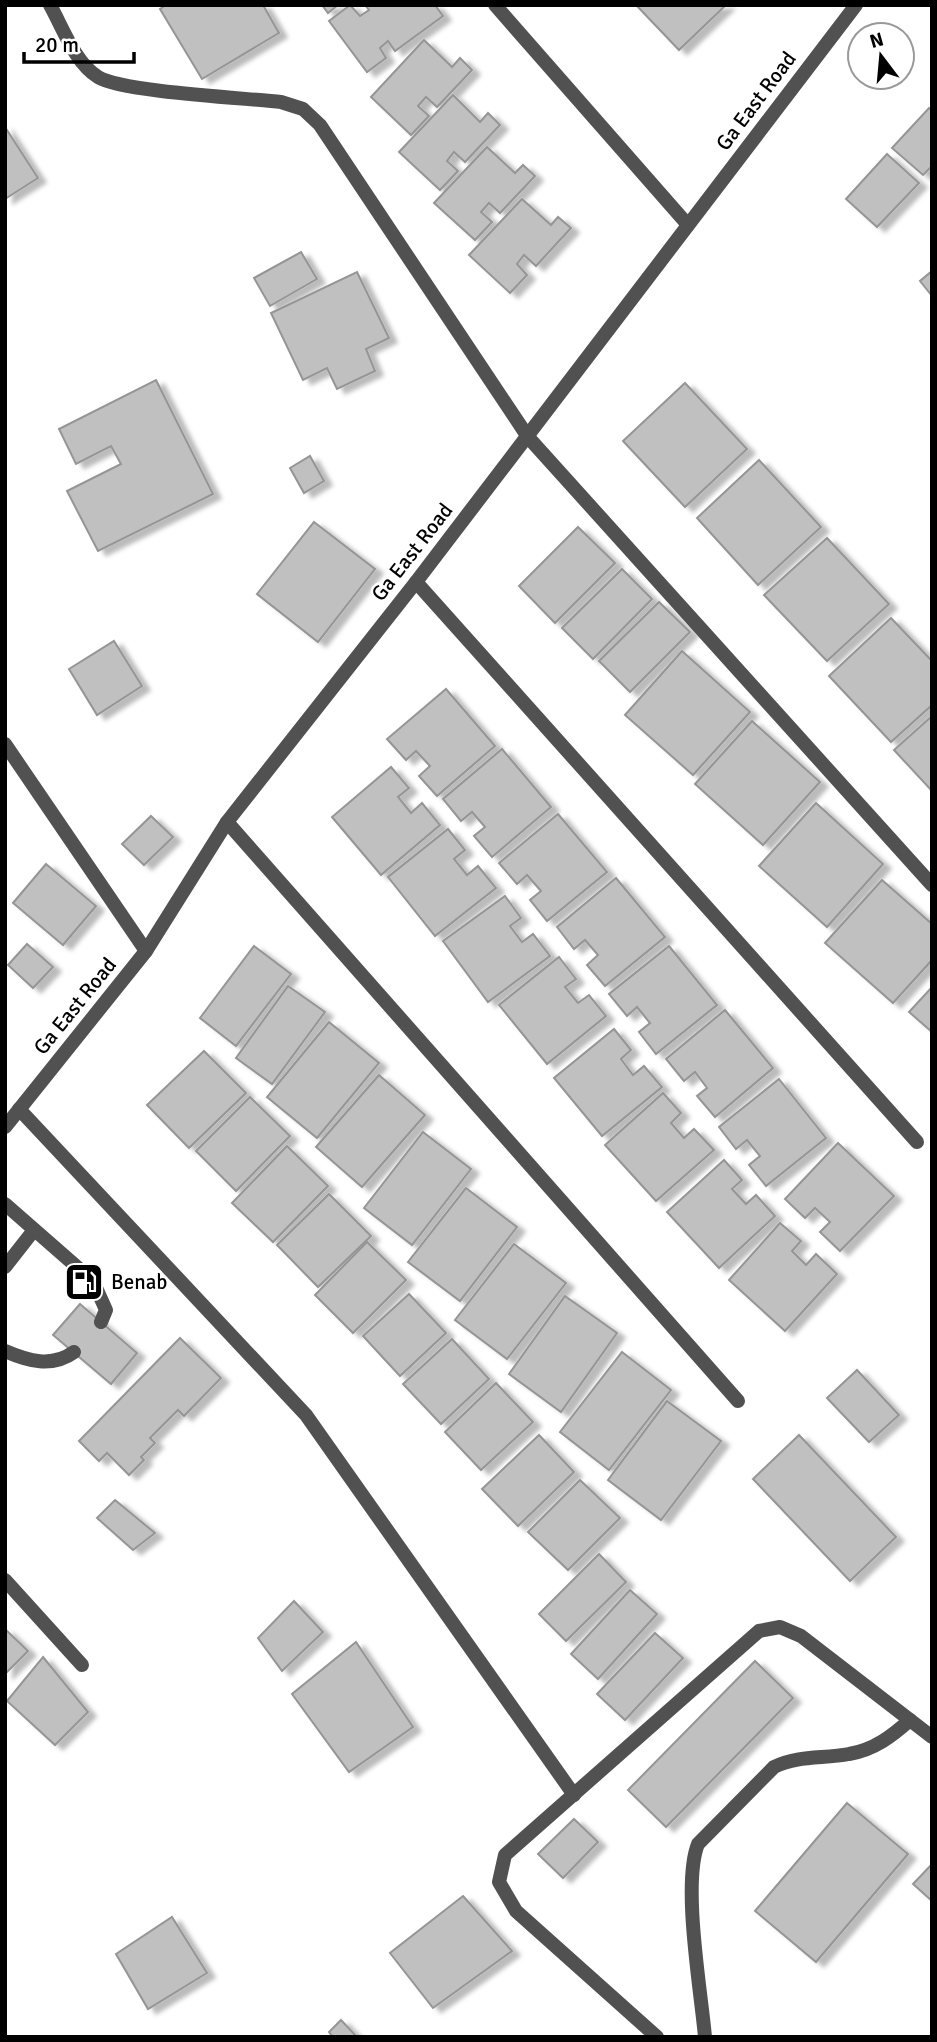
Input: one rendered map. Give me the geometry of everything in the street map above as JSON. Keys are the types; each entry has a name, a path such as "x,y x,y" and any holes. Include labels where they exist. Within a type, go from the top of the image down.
{"street":[{"path":"50,5 83,64 99,78 127,85 281,102 303,109 320,125 528,436 932,885"},
{"path":"495,5 688,225"},
{"name":"Ga East Road","path":"5,1127 146,951 227,822 416,583 856,5"},
{"path":"416,583 917,1142"},
{"path":"5,744 146,951"},
{"path":"227,822 738,1401"},
{"path":"19,1109 306,1415 575,1795"},
{"path":"5,1205 93,1281 106,1310 101,1322"},
{"path":"5,1267 34,1230"},
{"path":"5,1351 28,1360 47,1362 64,1359 74,1352"},
{"path":"5,1580 82,1665"},
{"path":"657,2037 516,1911 499,1882 505,1854 759,1631 780,1627 801,1636 932,1737"},
{"path":"705,2037 694,1914 694,1857 698,1844 774,1767 787,1760 851,1754 888,1740 909,1720"}],"building":[{"path":"166,5 263,5 279,33 202,79 160,9"},
{"path":"322,5 338,5 328,13"},
{"path":"350,5 360,16 369,10 365,5 435,5 443,16 395,51 388,41 380,48 386,58 367,72 329,21"},
{"path":"636,5 726,5 679,50"},
{"path":"424,40 452,67 460,58 472,70 437,107 426,97 418,106 429,116 411,135 371,97"},
{"path":"453,95 480,122 488,113 500,125 465,162 454,152 447,161 458,171 440,190 399,152"},
{"path":"929,108 932,110 932,166 923,175 892,148"},
{"path":"5,127 38,178 5,199"},
{"path":"487,147 515,173 523,165 535,176 500,213 489,203 481,212 492,222 475,240 434,203"},
{"path":"887,154 919,183 877,227 846,199"},
{"path":"522,199 551,225 558,217 571,228 536,266 524,255 517,264 527,275 510,293 469,255"},
{"path":"301,252 317,279 270,306 254,278"},
{"path":"932,271 932,296 920,281"},
{"path":"357,272 389,338 366,349 375,371 337,389 327,368 303,380 271,313"},
{"path":"156,380 213,494 98,551 67,491 121,464 111,446 76,464 59,429"},
{"path":"685,383 747,449 685,507 623,441"},
{"path":"310,456 324,481 304,493 290,468"},
{"path":"759,460 821,527 758,585 697,518"},
{"path":"314,522 375,569 318,642 257,594"},
{"path":"578,527 615,563 555,623 519,586"},
{"path":"827,538 889,604 827,661 764,595"},
{"path":"622,569 652,599 593,659 562,628"},
{"path":"659,602 690,632 630,692 599,661"},
{"path":"891,618 932,661 932,705 891,742 829,676"},
{"path":"114,641 142,686 97,715 69,669"},
{"path":"682,651 750,712 693,775 625,715"},
{"path":"446,689 495,746 437,796 419,776 430,766 416,751 406,760 387,739"},
{"path":"932,716 932,791 894,750"},
{"path":"752,721 820,782 763,845 695,784"},
{"path":"502,749 551,807 492,857 474,836 485,827 472,812 461,821 443,799"},
{"path":"391,767 409,788 398,797 411,813 422,803 440,825 381,875 332,817"},
{"path":"816,803 883,864 827,927 759,866"},
{"path":"558,814 607,872 547,921 530,900 541,891 527,875 517,884 499,863"},
{"path":"151,816 173,837 144,865 122,844"},
{"path":"448,829 465,850 454,859 467,875 478,866 496,888 435,936 388,877"},
{"path":"46,864 96,906 63,945 13,903"},
{"path":"616,878 665,937 605,986 587,965 598,955 585,940 574,949 557,927"},
{"path":"882,880 932,924 932,960 893,1003 825,943"},
{"path":"505,896 521,918 510,926 522,942 533,934 550,956 488,1002 443,941"},
{"path":"27,944 53,967 33,988 8,965"},
{"path":"254,946 291,974 236,1046 200,1018"},
{"path":"669,946 717,1005 656,1054 639,1032 650,1023 637,1007 627,1016 609,994"},
{"path":"559,957 576,979 565,987 578,1003 589,995 606,1016 547,1064 499,1005"},
{"path":"288,986 325,1012 272,1084 236,1058"},
{"path":"932,987 932,1032 909,1012"},
{"path":"725,1010 773,1068 715,1117 697,1096 707,1088 695,1072 684,1081 666,1059"},
{"path":"329,1022 379,1063 317,1138 267,1097"},
{"path":"614,1029 631,1050 621,1059 633,1075 644,1066 662,1087 602,1136 554,1078"},
{"path":"204,1051 246,1093 189,1148 147,1105"},
{"path":"379,1075 425,1115 362,1187 316,1147"},
{"path":"779,1079 826,1138 766,1186 749,1165 760,1156 747,1140 736,1149 719,1127"},
{"path":"663,1093 681,1113 671,1123 684,1138 694,1129 714,1150 656,1201 605,1145"},
{"path":"250,1097 290,1136 236,1191 196,1151"},
{"path":"423,1132 471,1169 412,1245 364,1208"},
{"path":"838,1143 894,1196 840,1251 820,1232 830,1222 815,1208 805,1218 785,1199"},
{"path":"287,1146 328,1186 273,1242 232,1203"},
{"path":"724,1160 742,1180 732,1189 746,1204 756,1195 775,1216 719,1268 667,1212"},
{"path":"466,1188 517,1227 460,1301 408,1262"},
{"path":"329,1194 371,1236 318,1287 277,1245"},
{"path":"780,1223 801,1241 792,1251 806,1265 816,1254 837,1274 785,1331 729,1280"},
{"path":"367,1242 406,1280 353,1333 315,1295"},
{"path":"514,1244 566,1283 507,1359 455,1320"},
{"path":"409,1294 446,1333 400,1376 363,1336"},
{"path":"565,1296 617,1333 561,1412 509,1374"},
{"path":"80,1304 137,1353 111,1384 53,1335"},
{"path":"180,1338 221,1378 184,1416 178,1410 150,1438 155,1443 141,1457 144,1460 129,1475 107,1453 99,1461 79,1441"},
{"path":"452,1339 489,1379 441,1424 403,1384"},
{"path":"622,1352 671,1390 609,1470 560,1432"},
{"path":"857,1370 899,1415 869,1442 827,1398"},
{"path":"496,1383 533,1422 481,1470 445,1432"},
{"path":"667,1401 721,1441 661,1520 608,1480"},
{"path":"539,1435 574,1472 518,1526 482,1489"},
{"path":"799,1435 896,1537 850,1581 753,1479"},
{"path":"580,1480 620,1518 568,1570 528,1532"},
{"path":"115,1500 155,1533 133,1550 97,1518"},
{"path":"599,1554 626,1582 566,1641 539,1614"},
{"path":"630,1590 657,1614 598,1679 571,1654"},
{"path":"294,1601 323,1632 282,1671 258,1638"},
{"path":"5,1629 28,1651 5,1674"},
{"path":"655,1633 683,1658 625,1720 597,1694"},
{"path":"356,1642 413,1727 349,1772 292,1694"},
{"path":"43,1657 88,1712 55,1745 7,1701"},
{"path":"755,1661 793,1698 666,1827 628,1790"},
{"path":"847,1803 908,1854 816,1962 755,1911"},
{"path":"574,1819 598,1842 563,1878 538,1854"},
{"path":"932,1864 932,1901 913,1884"},
{"path":"463,1896 512,1951 433,2008 390,1953"},
{"path":"172,1917 207,1973 148,2009 116,1954"},
{"path":"341,2020 357,2037 333,2037 329,2032"}],"place":[{"name":"Benab","path":"84,1282"}]}
